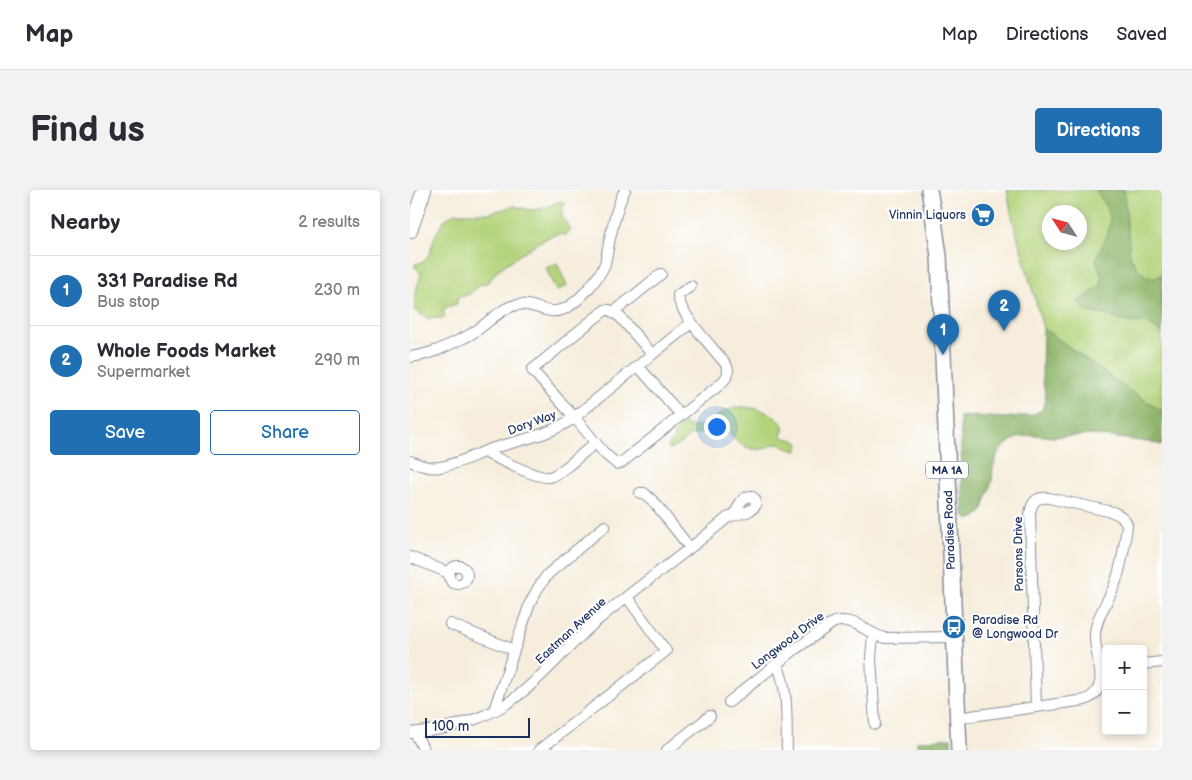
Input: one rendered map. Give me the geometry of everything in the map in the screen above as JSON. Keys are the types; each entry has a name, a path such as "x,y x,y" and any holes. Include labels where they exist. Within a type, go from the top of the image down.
{"highway":[{"name":"Paradise Road","path":"929,190 938,256 959,750"}],"main road":[{"path":"410,231 424,190"}],"street":[{"path":"410,357 445,348 474,332 504,310 516,305 527,305 554,312 573,303 590,287 602,271 618,207 625,190"},
{"path":"614,312 661,274"},
{"path":"652,354 620,317 610,310 605,310 532,370 609,458 616,464 621,463 728,377 728,368 691,322 678,299 678,296 691,286"},
{"name":"Dory Way","path":"410,461 425,467 441,467 556,429 575,418 691,322"},
{"path":"638,366 681,415"},
{"path":"484,452 536,475 548,478 561,471 595,443"},
{"path":"640,493 644,493 654,502 690,548"},
{"name":"Parsons Drive","path":"957,718 1036,707 1085,700 1096,693 1099,687 1102,667 1095,635 1118,575 1127,524 1122,517 1113,512 1056,499 1041,498 1032,503 1030,514 1036,707"},
{"name":"Eastman Avenue","path":"412,733 451,727 506,704 525,690 578,638 627,597 727,518 734,515"},
{"path":"494,710 530,603 542,582 556,567 605,526"},
{"path":"410,557 449,572"},
{"path":"539,750 666,651 627,597"},
{"name":"Longwood Drive","path":"729,702 806,641 834,622 841,620 855,623 873,634 891,638 954,637"},
{"path":"450,624 514,650"},
{"path":"873,634 871,658 874,724"},
{"path":"1147,664 1162,662"},
{"path":"777,664 784,687 787,750"},
{"path":"667,750 710,716"},
{"path":"412,733 424,750"}],"green space":[{"path":"1007,190 1162,190 1162,411 1121,385 1043,328 1012,217"},
{"path":"1096,190 1124,190 1130,256 1137,268 1145,275 1154,278 1162,275 1162,334 1146,323 1124,321 1087,311 1078,302 1101,285 1102,277 1096,260 1108,232 1110,221 1107,208"},
{"path":"561,201 565,203 562,211 563,217 571,229 566,235 551,236 534,245 499,269 488,282 478,286 470,294 457,298 457,304 446,307 443,312 445,317 426,318 415,311 415,294 421,275 415,264 423,262 430,253 435,236 444,220 455,213 489,213 514,206 530,210 541,209"},
{"path":"557,263 567,286 556,291 546,268"},
{"path":"1043,328 1121,385 1162,411 1162,445 1093,435 1053,437 1034,435 1019,437 998,452 993,468 992,481 982,512 968,520 963,513 960,417 1002,418 1032,415 1042,410 1046,400 1042,376"},
{"path":"739,407 758,409 777,418 784,428 781,436 797,442 799,444 797,451 778,444 763,449 746,447 737,442 722,425 706,432 689,436 681,444 670,449 668,448 674,439 673,434 682,424 693,427 703,425 725,411"},
{"path":"951,738 951,750 917,750 917,741"}],"place":[{"name":"Vinnin Liquors","path":"983,215"},
{"name":"Whole Foods Market","path":"1004,331"},
{"name":"331 Paradise Rd","path":"943,355"},
{"name":"Paradise Rd @ Longwood Dr","path":"954,627"}]}
